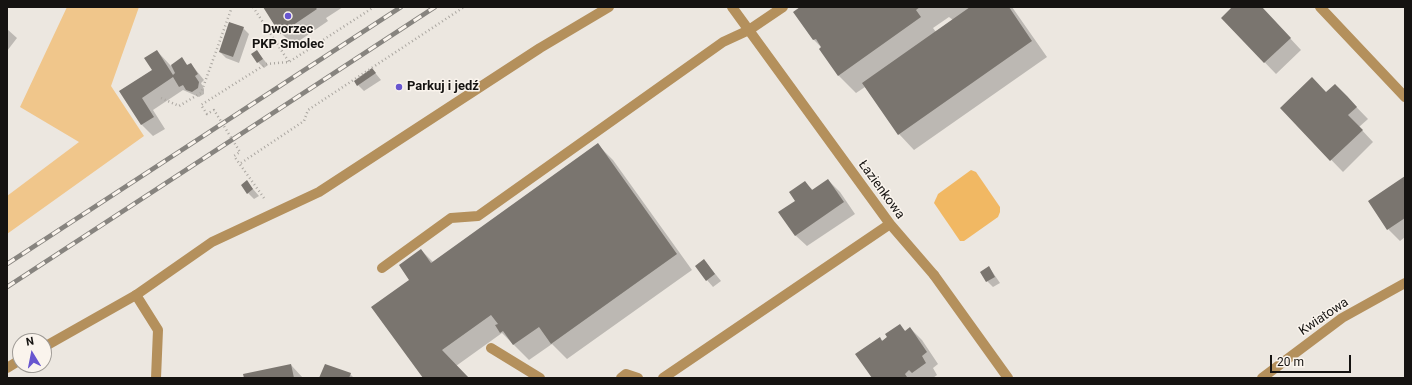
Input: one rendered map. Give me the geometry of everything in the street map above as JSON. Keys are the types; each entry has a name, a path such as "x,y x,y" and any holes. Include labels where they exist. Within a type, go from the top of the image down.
{"street":[{"path":"52,342 136,295 212,242 319,192 540,48 609,7"},
{"path":"382,268 451,218 478,216 723,42 749,30 783,7"},
{"path":"1320,7 1405,97"},
{"name":"Łazienkowa","path":"735,11 890,224 934,275 1008,378"},
{"path":"663,378 890,224"},
{"name":"Kwiatowa","path":"1262,378 1342,318 1405,283"},
{"path":"136,295 158,330 156,378"},
{"path":"491,348 540,378"},
{"path":"621,378 626,374 638,378"}],"path":[{"path":"161,98 180,106 201,93 232,7"},
{"path":"252,7 289,62"},
{"path":"275,213 241,163 234,156 240,152 214,110 207,114 201,105 266,64 289,62 374,7"},
{"path":"241,163 304,121 308,110 464,7"}],"shaded area":[{"path":"67,7 139,7 111,86 144,136 7,234 7,196 79,142 20,107"},
{"path":"971,170 976,172 1000,207 1000,212 998,217 964,241 960,241 934,203 938,194"}],"building":[{"name":"Dworzec PKP Smolec","path":"263,7 315,7 317,9 280,34"},
{"path":"800,7 920,7 916,10 921,17 838,76 819,49 821,47 816,39 813,40 793,12"},
{"path":"970,7 1009,7 1032,41 898,135 862,83"},
{"path":"1232,7 1262,7 1291,38 1264,63 1221,18"},
{"path":"229,22 244,27 233,57 219,52"},
{"path":"157,50 173,75 175,73 171,65 182,57 187,65 191,63 198,74 195,76 199,82 198,88 192,92 186,90 183,85 179,87 173,77 142,98 154,117 141,125 119,91 152,70 144,58"},
{"path":"257,50 263,59 257,63 251,54"},
{"path":"372,68 376,73 357,86 354,81"},
{"path":"1312,77 1326,92 1335,84 1347,96 1357,107 1348,115 1363,130 1330,161 1280,108"},
{"path":"598,143 677,254 551,344 539,327 513,345 503,331 500,333 495,325 498,324 491,315 442,350 469,378 423,378 371,307 409,280 399,265 421,249 431,263"},
{"path":"1405,176 1405,218 1387,230 1368,201"},
{"path":"828,179 844,202 795,236 778,212 795,201 789,192 805,181 812,190"},
{"path":"247,180 253,189 247,194 241,185"},
{"path":"704,259 715,274 706,281 695,266"},
{"path":"989,266 995,277 986,282 980,272"},
{"path":"900,324 905,331 910,327 927,352 922,356 926,363 912,373 909,370 905,374 907,377 905,378 872,378 855,354 880,337 882,341 887,337 885,334"},
{"path":"291,364 294,378 244,378 243,374"},
{"path":"325,364 351,373 349,378 319,378"}],"railway":[{"path":"7,264 401,7"},
{"path":"7,287 435,7"}],"place":[{"name":"Dworzec PKP Smolec","path":"288,16"},
{"name":"Parkuj i jedź","path":"399,87"}]}
